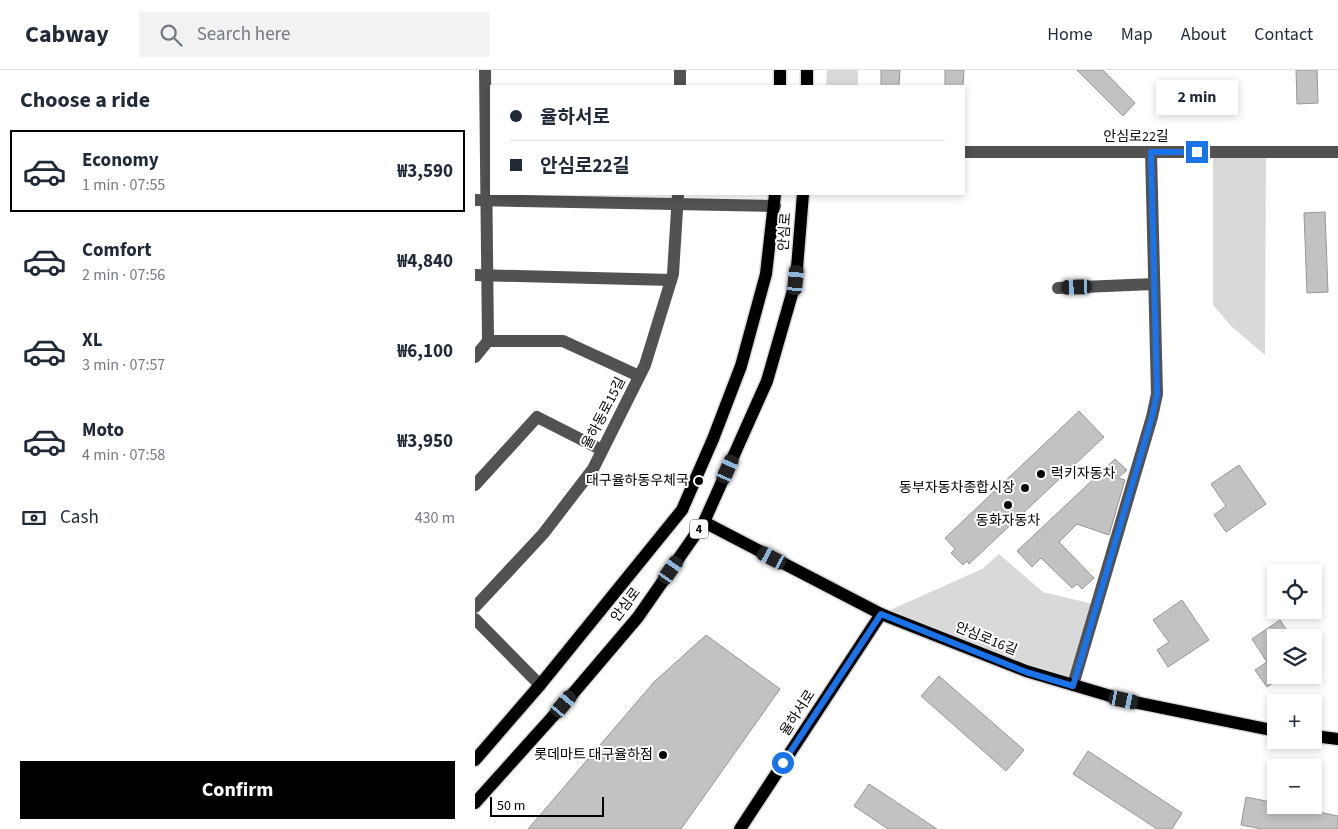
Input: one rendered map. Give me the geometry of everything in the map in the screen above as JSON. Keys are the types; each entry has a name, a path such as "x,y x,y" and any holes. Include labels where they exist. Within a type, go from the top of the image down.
{"main road":[{"path":"780,70 780,85"},
{"path":"807,70 807,85"},
{"name":"안심로","path":"475,803 564,704 638,617 704,522 767,381 796,280 803,195"},
{"name":"안심로","path":"475,760 540,685 682,510 713,439 741,366 766,274 775,200"},
{"name":"안심로16길","path":"704,522 881,614 1026,672 1124,700 1267,729"},
{"name":"율하서로","path":"740,829 881,614"},
{"path":"1322,737 1338,739"}],"street":[{"path":"475,357 488,341 481,275 481,200 489,121 485,70"},
{"path":"680,70 680,85"},
{"name":"안심로22길","path":"965,152 1338,152"},
{"path":"1073,686 1152,417 1157,394 1151,152"},
{"name":"율하동로15길","path":"475,607 543,534 593,469 645,365 673,274 678,199"},
{"path":"481,200 775,200"},
{"path":"481,275 671,280"},
{"path":"1057,288 1154,284"},
{"path":"488,341 563,341 639,376"},
{"path":"475,485 537,417 602,450"},
{"path":"475,619 540,685"}],"shaded area":[{"path":"827,70 858,70 858,85 826,85"},
{"path":"1213,152 1266,152 1265,355 1232,327 1213,305"},
{"path":"999,554 1043,592 1097,605 1073,685 881,614 982,569"}],"building":[{"path":"881,70 900,70 899,85 881,85"},
{"path":"945,70 964,70 963,85 945,85"},
{"path":"1077,70 1103,70 1135,103 1123,116"},
{"path":"1296,70 1317,70 1318,103 1297,104"},
{"path":"1325,212 1328,292 1307,293 1304,213"},
{"name":"동부자동차종합시장","path":"1079,411 1104,437 969,564 967,561 963,565 951,553 955,549 945,538"},
{"path":"1115,459 1127,470 1118,478 1125,480 1109,535 1077,524 1059,542 1094,578 1082,589 1077,584 1072,588 1041,558 1032,567 1017,551"},
{"path":"1239,465 1266,504 1226,532 1214,515 1226,506 1211,484"},
{"path":"1182,600 1209,640 1168,667 1157,650 1169,642 1153,620"},
{"path":"1280,620 1286,629 1267,629 1267,662 1252,639"},
{"name":"롯데마트 대구율하점","path":"706,635 780,689 681,829 528,829 654,682"},
{"path":"1267,662 1267,684 1272,684 1267,687 1255,670"},
{"path":"939,676 1024,750 1006,771 921,696"},
{"path":"1088,751 1182,813 1172,829 1157,829 1073,774"},
{"path":"869,784 937,829 888,829 854,806"},
{"path":"1246,797 1267,801 1267,814 1322,813 1338,816 1338,829 1262,829 1241,825"}],"place":[{"name":"럭키자동차","path":"1041,474"},
{"name":"대구율하동우체국","path":"699,481"},
{"name":"동부자동차종합시장","path":"1025,488"},
{"name":"동화자동차","path":"1008,505"},
{"name":"롯데마트 대구율하점","path":"663,755"}],"route":[{"path":"783,763 881,614 1026,672 1073,686 1152,417 1157,394 1151,152 1197,152"}]}
